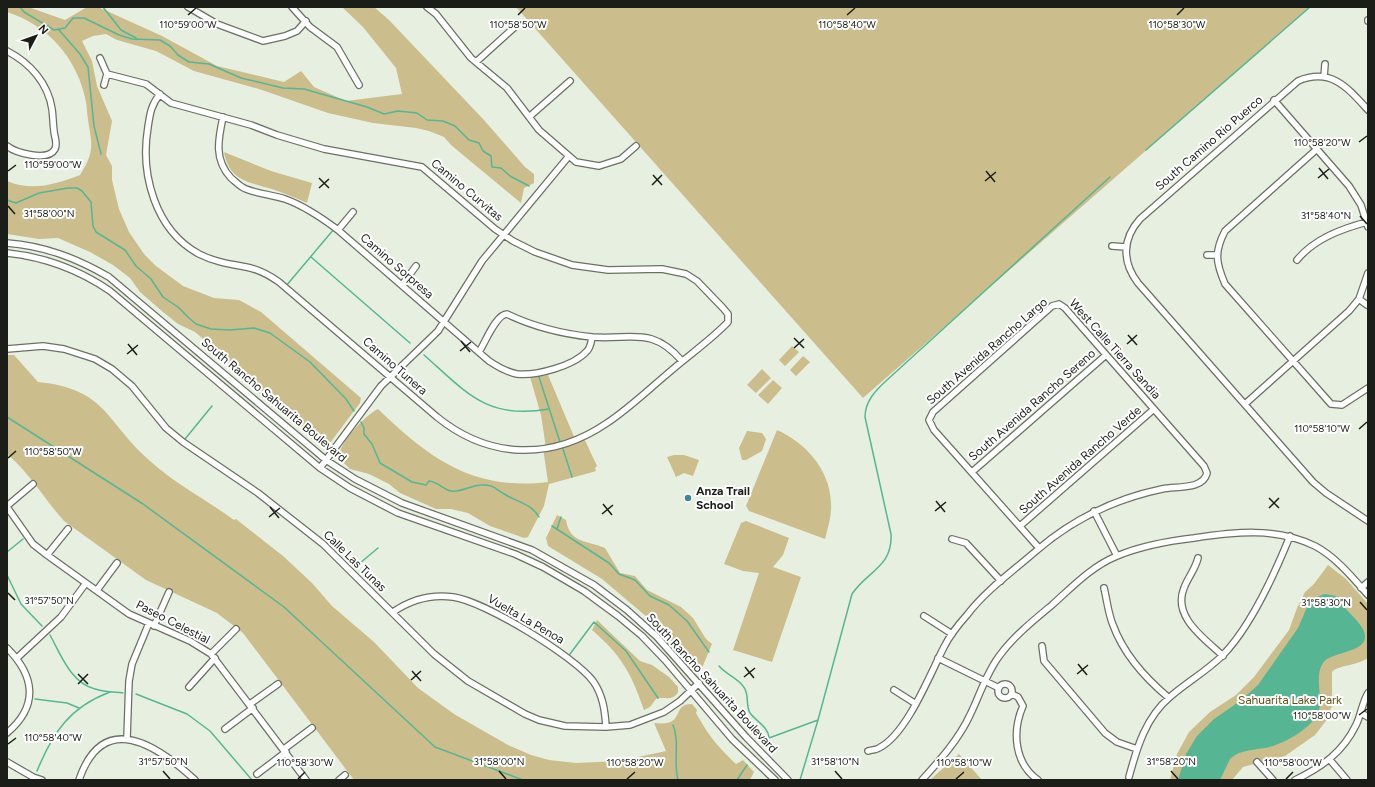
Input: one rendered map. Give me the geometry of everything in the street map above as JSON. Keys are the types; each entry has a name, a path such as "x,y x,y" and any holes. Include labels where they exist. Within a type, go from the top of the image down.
{"street":[{"path":"188,7 217,24 263,41 286,36 297,31 306,21"},
{"path":"198,13 201,7"},
{"path":"292,7 337,47 359,85"},
{"path":"432,8 476,62 507,88 539,130 576,162 600,166 621,159 636,146"},
{"path":"476,62 517,25"},
{"path":"7,51 21,58 37,74 47,92 52,109 56,148 52,153 40,155 21,154 7,146"},
{"path":"100,58 107,74 104,85"},
{"path":"1325,64 1324,77 1340,83 1349,89 1368,110"},
{"name":"Camino Curvitas","path":"107,74 146,84 171,102 324,149 422,167 503,234 535,252 572,265 608,270 662,269 686,274 697,281 723,308 728,318"},
{"name":"South Camino Rio Puerco","path":"1126,247 1130,233 1140,219 1274,100 1298,81 1314,76 1324,77"},
{"path":"529,117 570,81"},
{"name":"Camino Tunera","path":"160,94 151,107 144,152 149,181 157,206 171,230 184,244 205,257 220,263 256,270 279,282 436,417 463,436 499,449 526,450 563,444 583,436 607,424 722,328 728,322 728,318"},
{"path":"1274,100 1349,186 1361,205 1368,225 1349,227 1336,232 1306,249 1297,260"},
{"name":"Camino Sorpresa","path":"223,117 218,141 219,158 225,171 235,182 245,188 286,199 318,215 338,230 500,369 525,374 561,367 578,358 590,346 592,337"},
{"path":"1317,148 1232,223 1219,242 1216,255 1218,269 1225,284 1326,399 1336,406 1342,405 1368,388"},
{"path":"320,468 372,397 432,338 444,322 482,261 503,234 538,196 569,156"},
{"path":"338,230 353,212"},
{"name":"South Rancho Sahuarita Boulevard","path":"7,243 53,250 92,267 109,278 326,460 355,479 402,503 525,547 581,576 642,622 664,644 742,733 788,780"},
{"path":"1112,246 1126,247 1131,274 1313,482 1326,493 1368,521"},
{"name":"South Rancho Sahuarita Boulevard","path":"7,253 58,263 82,274 105,288 320,468 364,496 398,513 515,554 564,578 584,591 635,630 665,660 732,739 775,780"},
{"path":"1206,255 1216,255"},
{"path":"402,285 416,266"},
{"path":"1245,404 1337,323 1359,299 1368,273"},
{"path":"1359,299 1367,305"},
{"name":"West Calle Tierra Sandia","path":"1059,304 1065,308 1204,466 1208,473 1200,484 1134,496 1094,511"},
{"name":"South Avenida Rancho Largo","path":"972,472 934,430 931,425 930,416 1052,306 1059,304"},
{"path":"479,352 498,320 504,314 553,329 592,337 652,338 670,348 682,361"},
{"name":"Calle Las Tunas","path":"7,349 43,346 64,349 95,359 112,368 132,386 174,435 293,519 333,553 366,589 393,612 434,654 456,673 525,714 539,720 565,726 606,727 630,725 651,717 680,701 699,683"},
{"name":"South Avenida Rancho Sereno","path":"972,472 1106,355"},
{"name":"South Avenida Rancho Verde","path":"1020,526 1154,409"},
{"path":"972,472 1040,548"},
{"path":"7,507 33,484"},
{"name":"Paseo Celestial","path":"7,507 33,544 86,583 129,614 190,641 213,656 306,780"},
{"path":"868,751 880,748 903,725 916,704 938,658 952,634 967,614 1001,581 1058,532 1094,511 1117,556"},
{"path":"46,554 68,529"},
{"path":"922,780 954,741 970,716 984,681 1000,655 1024,629 1090,572 1117,556 1166,541 1237,532 1264,532 1290,536 1316,547 1344,570 1368,595"},
{"path":"1129,777 1137,749 1154,715 1169,698 1223,656 1241,631 1273,576 1290,536"},
{"path":"952,539 966,543 1001,581"},
{"path":"1198,558 1195,569 1184,588 1181,598 1184,613 1192,626 1223,656"},
{"path":"97,590 117,563"},
{"path":"1361,588 1368,582"},
{"path":"17,658 61,617 86,583"},
{"path":"1177,585 1184,588"},
{"path":"1104,588 1112,624 1121,644 1133,662 1152,684 1169,698"},
{"path":"127,738 129,681 132,664 168,592"},
{"name":"Vuelta La Penoa","path":"393,612 411,601 435,597 454,597 483,606 554,647 587,674 602,698 606,727"},
{"path":"924,616 952,634"},
{"path":"189,687 236,629"},
{"path":"1042,646 1044,661 1105,733 1118,742 1137,749"},
{"path":"7,648 17,658 25,670 29,684 29,701 24,715 17,725 7,733"},
{"path":"938,658 999,688"},
{"path":"224,729 278,684"},
{"path":"1003,684 1008,684 1012,689 1012,694 1008,698 1002,698 998,694 999,688 1003,684"},
{"path":"894,690 916,704"},
{"path":"1295,780 1330,760 1350,736 1361,713 1368,693"},
{"path":"1012,694 1018,697 1023,706 1017,729 1017,748 1020,760 1027,771 1038,780"},
{"path":"1361,713 1368,717"},
{"path":"257,774 312,728"},
{"path":"79,780 84,766 97,749 112,741 127,738 139,741 155,749 177,764 195,780"},
{"path":"1330,760 1348,780"},
{"path":"7,762 32,777 42,780"},
{"path":"1257,762 1273,780"},
{"path":"339,780 345,775"}],"green space":[{"path":"7,7 28,7 65,20 87,7 98,7 162,36 217,66 284,82 301,71 314,87 346,101 402,94 396,68 363,27 342,7 374,7 389,20 483,119 525,167 534,174 534,183 524,188 521,203 451,145 444,137 429,131 373,123 328,113 259,89 194,71 156,51 117,40 106,34 93,36 82,41 92,61 97,86 112,121 106,155 112,166 112,180 119,209 129,232 144,254 156,266 183,286 214,298 239,300 261,312 361,398 360,403 330,443 320,445 308,436 297,420 278,403 257,392 244,374 195,332 178,324 163,312 140,292 130,278 113,265 90,252 58,238 39,239 7,234 7,181 26,186 44,186 80,175 90,154 91,142 86,102 82,86 68,58 48,35 22,18 7,12"},
{"path":"516,7 1310,7 863,398"},
{"path":"224,152 271,171 312,183 307,203 281,192 241,179 230,169"},
{"path":"792,346 799,352 785,366 779,360"},
{"path":"7,355 14,355 38,382 61,386 92,399 103,409 134,446 159,469 234,520 236,519 283,556 312,583 332,606 374,642 418,688 454,714 508,745 531,755 549,760 576,763 619,761 666,751 654,723 671,722 675,719 681,708 685,705 692,704 697,710 696,713 705,728 724,752 736,764 743,760 754,772 750,780 354,780 243,633 217,613 146,580 64,521 23,469 7,454"},
{"path":"803,356 810,362 796,376 790,370"},
{"path":"762,369 771,378 756,393 747,385"},
{"path":"548,375 575,439 583,436 597,466 595,468 596,471 549,484 544,506 528,537 524,538 490,526 468,513 451,509 436,509 400,493 389,484 369,474 350,469 339,458 343,445 353,430 366,417 378,409 416,443 454,468 475,476 497,481 521,483 548,482 543,448 546,448 541,415 530,377"},
{"path":"773,380 782,388 768,404 758,395"},
{"path":"777,430 798,442 807,450 821,469 826,480 830,491 831,512 825,539 749,511 746,506"},
{"path":"747,431 762,433 766,439 762,451 746,460 742,460 739,448"},
{"path":"684,455 699,460 693,476 684,473 676,477 667,457"},
{"path":"557,515 566,520 568,528 575,537 605,548 620,573 635,576 647,590 681,607 693,618 706,639 712,644 702,668 695,668 654,623 602,579 548,546 546,538"},
{"path":"746,521 789,538 783,555 773,567 801,577 772,662 733,650 759,573 743,571 724,564 741,523"},
{"name":"Sahuarita Lake Park","path":"1328,565 1346,579 1368,604 1368,658 1338,668 1332,672 1332,706 1326,721 1315,735 1285,756 1243,767 1232,780 1170,780 1177,754 1189,732 1210,712 1236,695 1254,677 1289,630 1305,592 1314,584"},
{"path":"597,620 640,661 652,665 669,677 678,687 678,692 676,695 671,698 656,699 650,707 644,710 630,675 611,648 592,630"},
{"path":"959,754 982,780 930,780"}],"shaded area":[{"name":"Sahuarita Lake Park","path":"1325,594 1336,596 1340,599 1339,601 1363,629 1365,637 1363,643 1358,647 1334,656 1323,663 1319,673 1320,705 1314,719 1295,736 1280,743 1235,755 1230,759 1220,780 1178,780 1186,754 1197,736 1214,719 1240,701 1258,685 1298,628 1307,607 1317,597"}],"waterway":[{"path":"20,7 24,12 54,30 65,28 73,18 84,18 119,35 132,39 160,40 170,46 178,55 189,62 209,64 241,78 283,88 304,89 367,107 384,114 398,111 417,113 427,120 443,121 455,126 469,140 479,143 483,151 491,156 492,167 501,168 510,176 529,186"},
{"path":"103,7 121,30 136,38"},
{"path":"1146,150 1310,7"},
{"path":"59,30 80,54 88,67 94,126 101,154"},
{"path":"763,742 769,738 818,720 852,594 858,586 878,568 888,554 891,545 891,534 865,417 865,411 872,396 887,380 1110,177"},
{"path":"7,200 16,203 39,193 68,188 77,188 82,191 91,202 93,226 96,232 125,250 136,266 151,279 163,297 178,307 196,324 211,329 230,330 254,328 270,333 310,362 346,399 354,411"},
{"path":"286,286 334,229"},
{"path":"311,257 410,343"},
{"path":"424,355 466,392 494,407 509,411 549,409"},
{"path":"538,374 560,442"},
{"path":"185,439 212,406"},
{"path":"7,417 143,504 284,607 435,747 523,780"},
{"path":"361,422 364,428 364,434 372,444 380,463 412,482 426,485 429,481 451,491 462,490 477,485 489,485 528,506 539,517"},
{"path":"562,446 572,477"},
{"path":"557,529 561,517"},
{"path":"552,526 609,563 619,574 635,580 650,596 669,605 687,621 709,652"},
{"path":"7,552 23,539"},
{"path":"354,568 378,548"},
{"path":"7,575 21,604 42,626"},
{"path":"570,654 594,622 626,651 658,698"},
{"path":"50,635 73,675 79,681 98,690 123,693"},
{"path":"719,666 743,686 746,692 750,713 764,727 769,737"},
{"path":"37,771 50,744 64,722 84,705 110,692"},
{"path":"136,694 187,714 210,731 252,780"},
{"path":"35,699 67,703 79,708"},
{"path":"800,780 818,720"},
{"path":"673,725 676,738 676,766 678,780"},
{"path":"737,780 747,765"}],"place":[{"name":"Anza Trail School","path":"688,498"}]}
